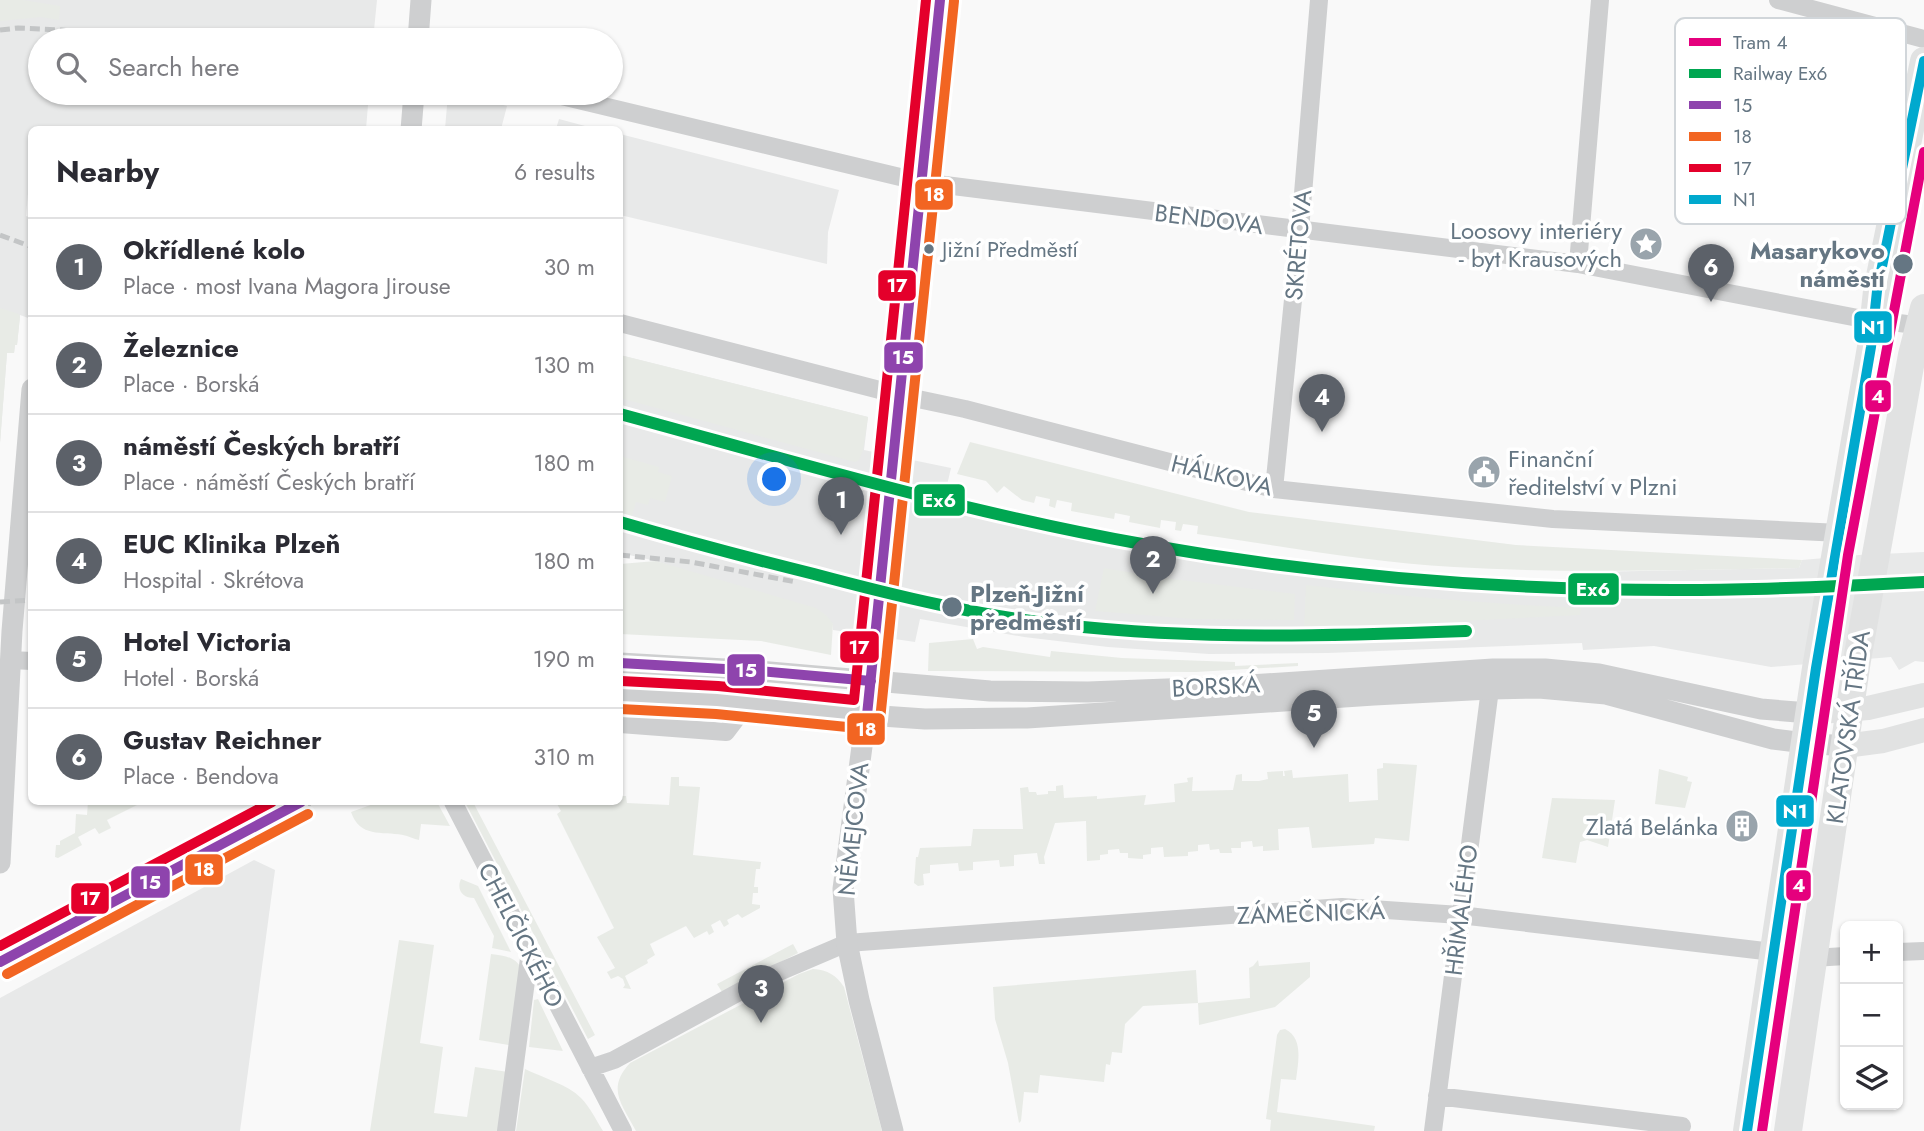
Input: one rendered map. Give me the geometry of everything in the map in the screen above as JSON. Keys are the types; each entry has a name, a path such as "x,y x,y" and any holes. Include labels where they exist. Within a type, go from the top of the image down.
{"main road":[{"name":"KLATOVSKÁ TŘÍDA","path":"1906,149 1924,61"},
{"name":"KLATOVSKÁ TŘÍDA","path":"1747,1131 1809,713 1877,291 1891,224"},
{"name":"KLATOVSKÁ TŘÍDA","path":"1788,1131 1857,660 1912,355 1923,320"},
{"path":"1809,713 1850,711 1924,695"},
{"path":"1845,746 1883,741 1924,730"}],"street":[{"path":"419,28 421,0"},
{"name":"NĚMEJCOVA","path":"893,1131 847,943 843,888 876,636 940,0"},
{"name":"SKRÉTOVA","path":"1274,489 1300,230 1319,0"},
{"path":"1577,264 1600,0"},
{"path":"1778,0 1845,18"},
{"path":"1906,34 1924,39"},
{"path":"411,126 413,105"},
{"name":"BENDOVA","path":"599,105 921,182 1577,264 1874,320"},
{"name":"KLATOVSKÁ TŘÍDA","path":"1874,320 1923,320"},
{"name":"HÁLKOVA","path":"623,324 1274,489 1553,519 1838,545"},
{"path":"0,863 21,661 12,631 28,437"},
{"name":"BORSKÁ","path":"623,663 760,671 990,691 1088,692 1219,687 1493,669 1545,669 1599,674 1761,709 1809,713"},
{"name":"BORSKÁ","path":"623,695 925,719 1027,718 1539,688 1605,694 1773,739 1845,746"},
{"name":"HŘÍMALÉHO","path":"1433,1131 1490,689"},
{"path":"623,724 726,732 748,703"},
{"path":"0,961 295,805"},
{"name":"CHELČICKÉHO","path":"455,805 623,1131"},
{"name":"ZÁMEČNICKÁ","path":"590,1068 614,1060 765,978 847,943 1342,907 1461,915 1773,952"},
{"path":"506,1131 530,951"},
{"path":"1903,952 1924,951"},
{"path":"1813,958 1840,956"},
{"path":"1437,1096 1682,1126"}],"shaded area":[{"path":"0,0 377,0 374,28 28,28 28,105 368,105 366,126 28,126 28,318 20,315 17,345 14,353 7,353 0,443"},
{"path":"0,0 23,0 60,6 59,20 41,17 0,21"},
{"path":"447,105 507,106 502,126 445,126"},
{"path":"559,119 585,126 557,126"},
{"path":"623,135 839,190 828,232 827,264 623,216"},
{"path":"0,308 19,314 20,317 17,345 14,353 7,353 0,443"},
{"path":"623,356 868,417 864,450 951,468 944,498 1202,549 1427,576 1588,583 1589,572 1799,568 1802,560 1924,552 1924,662 1915,661 1899,670 1891,657 1771,667 1654,646 1583,650 1582,643 1328,653 1209,654 1108,647 1024,637 920,619 915,642 833,630 833,624 656,561 623,554"},
{"path":"623,356 868,417 863,450 859,460 855,462 623,399"},
{"path":"970,442 1249,512 1516,545 1802,560 1799,568 1540,570 1422,565 1325,553 1197,534 1198,526 1183,524 1181,531 1175,530 1176,522 1161,520 1160,528 1129,522 1130,516 1115,513 1114,519 1071,511 1072,503 1057,500 1055,508 1049,506 1050,499 1036,496 1034,503 1022,500 1004,486 997,493 986,481 957,474"},
{"path":"623,457 659,467 658,472 672,476 665,502 650,498 648,505 636,502 631,518 623,515"},
{"path":"656,561 816,608 833,624 831,655 761,641 623,634 623,564"},
{"path":"1104,568 1295,594 1294,620 1193,619 1095,611"},
{"path":"1306,585 1443,599 1581,608 1580,615 1304,629"},
{"path":"973,639 977,649 983,647 1050,657 1051,651 1122,658 1235,662 1235,666 1298,663 1298,666 1196,672 928,671 929,643"},
{"path":"623,672 663,675 665,681 623,686"},
{"path":"1383,763 1417,765 1409,841 1375,838 1374,844 1312,848 1309,827 1278,829 1279,850 1263,851 1263,846 1253,847 1252,841 1241,842 1241,848 1231,848 1232,853 1220,853 1219,849 1210,850 1209,844 1198,845 1198,851 1188,852 1188,856 1164,857 1163,847 1151,848 1151,854 1143,855 1143,859 1128,858 1128,853 1120,853 1119,849 1108,850 1108,854 1100,855 1100,860 1087,861 1086,821 1055,823 1044,857 1045,864 1039,864 1037,853 1014,855 1014,866 1000,867 999,860 973,862 973,870 959,871 958,863 930,865 930,873 923,874 924,885 918,886 914,883 916,857 920,848 971,846 973,829 1023,829 1020,788 1028,787 1029,792 1036,792 1037,795 1056,791 1056,786 1063,785 1064,798 1097,796 1097,799 1146,795 1144,805 1175,802 1174,784 1188,782 1187,778 1193,777 1192,791 1233,790 1236,775 1242,774 1242,781 1259,781 1268,779 1267,772 1283,771 1285,776 1284,771 1292,770 1293,778 1348,774 1349,802 1378,800 1377,769 1383,768"},
{"path":"1659,769 1688,777 1687,781 1692,782 1685,808 1655,804"},
{"path":"671,777 679,777 679,786 700,787 693,855 761,862 760,869 756,869 754,887 758,887 758,893 753,893 752,904 760,905 760,908 742,918 738,914 727,920 729,924 724,927 720,920 711,925 714,932 709,935 707,931 694,938 686,926 650,944 655,955 647,960 648,963 625,976 631,989 623,988 623,979 618,976 611,979 607,972 615,968 597,937 614,928 557,814 561,811 558,805 623,805 623,796 626,796 627,803 669,805"},
{"path":"1552,798 1615,800 1608,847 1587,840 1580,842 1576,863 1542,858"},
{"path":"88,805 137,805 107,820 111,828 99,834 95,828 78,837 82,845 58,858 55,857 56,845 60,845 60,841 75,833 76,814 87,815"},
{"path":"371,805 439,805 450,826 421,824 419,840 366,830 351,812"},
{"path":"467,805 475,805 595,1035 588,1039"},
{"path":"254,860 275,870 240,1131 0,1131 0,998"},
{"path":"461,879 478,886 511,952 492,948 494,936 474,898 462,893 459,887"},
{"path":"399,940 434,945 420,1043 443,1047 434,1113 467,1117 475,1067 508,1072 499,1131 370,1131"},
{"path":"793,944 798,953 722,992 717,984"},
{"path":"491,954 512,959 522,969 514,1046 479,1040"},
{"path":"1258,960 1259,966 1310,962 1310,977 1275,1007 1199,1025 1198,1003 1250,998 1249,968"},
{"path":"813,969 831,974 844,987 882,1131 636,1131 619,1097 618,1089 623,1072 630,1063"},
{"path":"1196,970 1198,1003 1143,1006 1125,1024 1122,1053 1112,1052 1110,1065 1106,1064 1104,1082 1040,1075 1038,1093 1024,1092 1019,1123 1008,1063 995,1019 993,987"},
{"path":"538,999 563,1051 529,1047 534,1000"},
{"path":"1285,1029 1295,1038 1298,1066 1296,1080 1281,1079 1277,1112 1375,1126 1374,1131 1270,1131 1271,1120 1266,1119 1277,1035 1280,1030"},
{"path":"525,1069 575,1093 587,1105 603,1131 516,1131"}],"railway":[{"path":"0,30 28,28"},
{"path":"0,235 28,246"},
{"path":"623,555 691,562 796,582"},
{"path":"0,602 28,600"}],"tram line":[{"name":"4","path":"1762,1131 1848,555 1924,152"}],"rail line":[{"name":"Ex6","path":"623,415 945,502 1142,544 1278,565 1416,579 1622,590 1749,589 1924,582"},
{"name":"Ex6","path":"623,523 876,590 969,611 1032,621 1114,630 1214,635 1466,631"}],"transit line":[{"name":"17","path":"623,681 718,686 854,700 926,0"},
{"name":"15","path":"867,715 940,0"},
{"name":"18","path":"623,709 716,714 867,729 875,727 880,720 954,1"},
{"name":"N1","path":"1906,149 1924,61"},
{"name":"N1","path":"1747,1131 1816,668 1871,347 1877,291 1891,224"},
{"name":"15","path":"623,663 871,681"},
{"name":"17","path":"0,946 266,805"},
{"name":"15","path":"0,962 295,805"},
{"name":"18","path":"7,974 308,814"}],"place":[{"name":"Loosovy interiéry - byt Krausových","path":"1646,244"},
{"name":"Jižní Předměstí","path":"929,249"},
{"name":"Masarykovo náměstí","path":"1903,264"},
{"name":"Gustav Reichner","path":"1711,302"},
{"name":"EUC Klinika Plzeň","path":"1322,432"},
{"name":"Finanční ředitelství v Plzni","path":"1484,472"},
{"name":"Okřídlené kolo","path":"841,535"},
{"name":"Železnice","path":"1153,594"},
{"name":"Plzeň-Jižní předměstí","path":"952,607"},
{"name":"Hotel Victoria","path":"1314,748"},
{"name":"Zlatá Belánka","path":"1742,826"},
{"name":"náměstí Českých bratří","path":"761,1023"}]}
